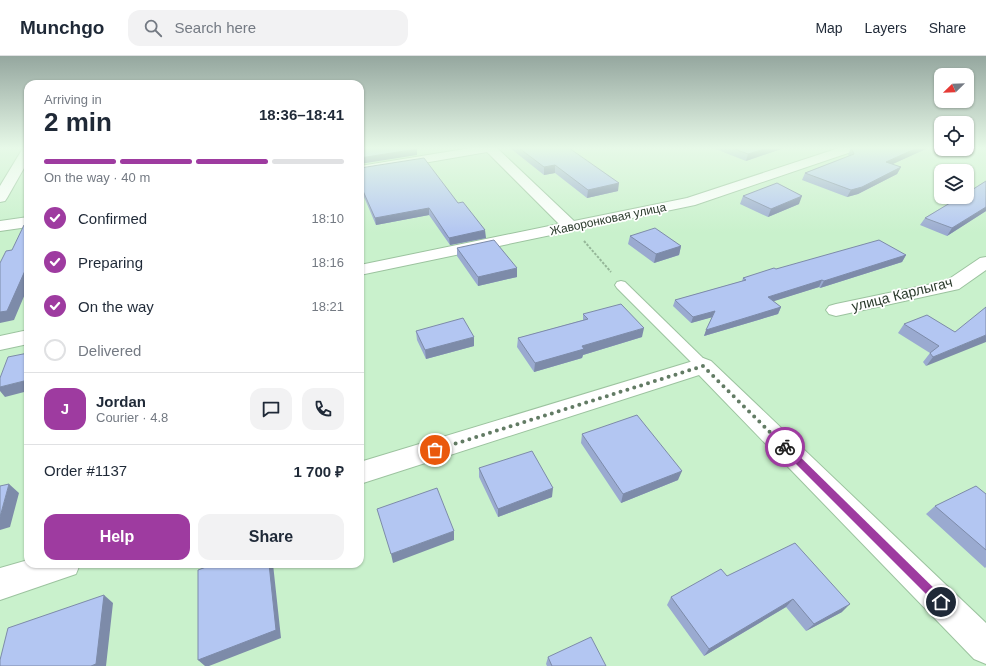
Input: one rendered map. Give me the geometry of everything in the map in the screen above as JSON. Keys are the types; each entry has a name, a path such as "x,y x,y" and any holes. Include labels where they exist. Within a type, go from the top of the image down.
{"street":[{"path":"0,198 12,176"},
{"path":"519,176 571,227"},
{"name":"Жаворонковая улица","path":"364,269 690,202 767,176"},
{"path":"0,226 24,223"},
{"name":"улица Карлыгач","path":"836,310 952,285 986,262"},
{"path":"0,343 24,338"},
{"path":"364,472 703,366 986,647"},
{"path":"0,584 52,568"}],"lane":[{"path":"622,285 703,366"}],"path":[{"path":"571,227 622,285"}],"building":[{"path":"364,176 438,176 458,203 463,202 485,230 449,238 429,208 375,218 364,193"},
{"path":"570,176 610,176 619,183 588,190"},
{"path":"814,176 883,176 862,187 851,190"},
{"path":"986,181 986,207 952,228 925,218 948,204 974,204 974,189"},
{"path":"777,183 802,196 771,209 743,196"},
{"path":"24,225 24,273 7,311 0,312 0,263 6,251 12,250"},
{"path":"655,228 681,246 656,254 630,236"},
{"path":"494,240 517,268 478,277 457,248"},
{"path":"879,240 906,255 768,297 781,307 706,330 715,311 693,317 675,300 746,280 743,278 774,268 776,269"},
{"path":"621,304 644,328 582,346 584,349 535,363 518,338 588,319 583,314"},
{"path":"986,307 986,335 933,357 930,353 939,346 904,324 927,315 955,332"},
{"path":"463,318 474,337 425,350 416,331"},
{"path":"24,354 24,381 0,387 0,378 8,357"},
{"path":"637,415 682,471 623,494 582,434"},
{"path":"532,451 553,488 498,509 479,468"},
{"path":"9,484 0,517 0,486"},
{"path":"976,486 986,494 986,550 935,506"},
{"path":"437,488 454,531 391,554 377,509"},
{"path":"795,543 850,604 814,624 793,599 709,649 671,597 721,569 727,576"},
{"path":"203,568 269,568 276,630 198,660 198,570"},
{"path":"104,595 96,664 91,666 0,666 0,660 8,628"},
{"path":"591,637 606,666 552,666 548,657"}],"way so far":[{"path":"435,450 703,366 785,447"}],"route":[{"path":"785,447 941,602"}]}
